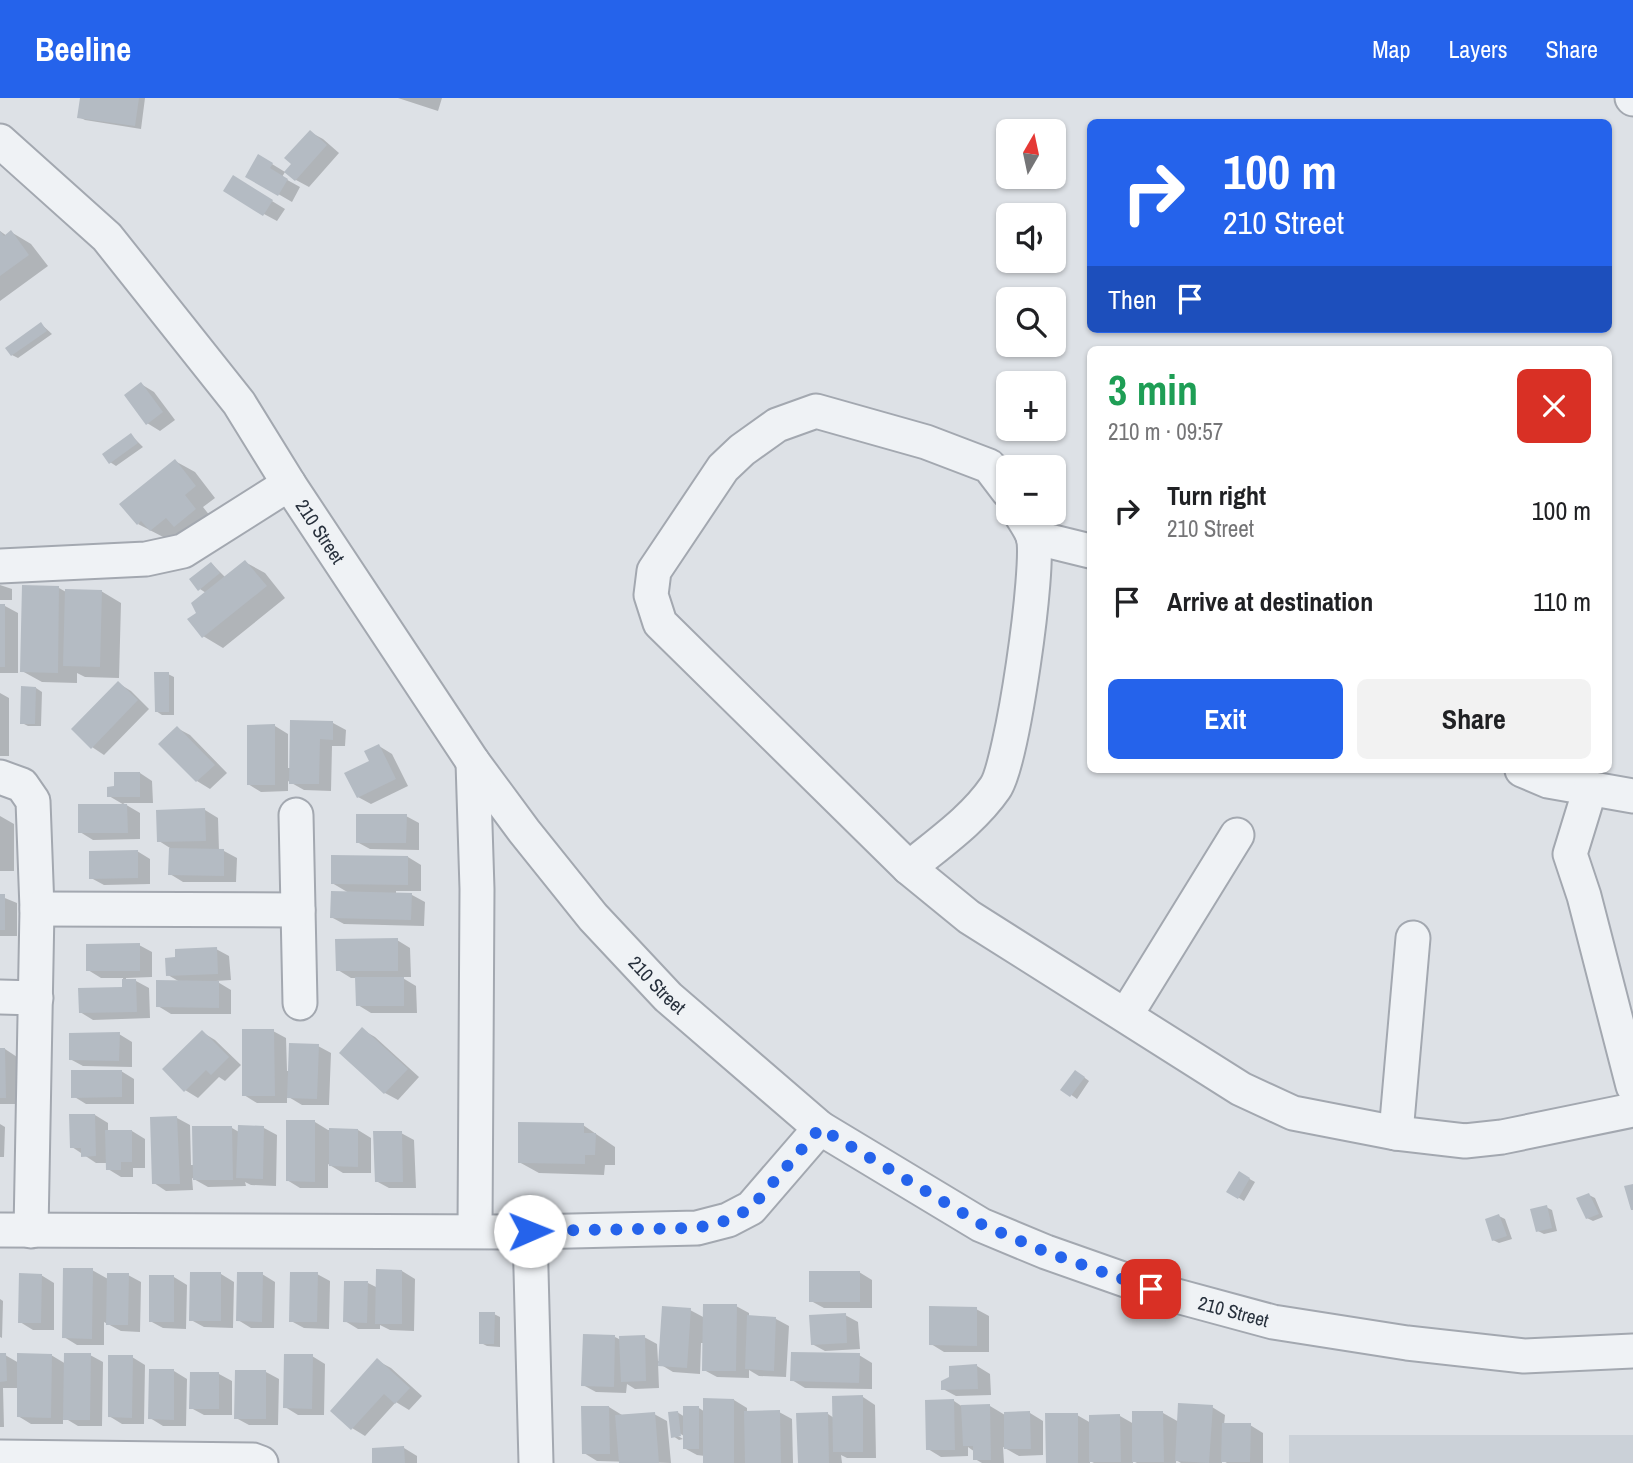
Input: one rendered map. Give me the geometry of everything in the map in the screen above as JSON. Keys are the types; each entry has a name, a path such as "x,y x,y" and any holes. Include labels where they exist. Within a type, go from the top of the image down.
{"street":[{"name":"210 Street","path":"4,153 107,237 239,402 289,484 473,762 558,874 628,957 668,997 820,1128 981,1224 1046,1252 1151,1289 1273,1322 1407,1343 1524,1356 1633,1351"},
{"path":"996,475 989,466 926,442 816,411 776,425 723,468 654,571 650,595 660,624 909,868 969,916 1241,1089 1293,1113 1396,1133 1465,1141 1502,1137 1633,1110"},
{"path":"0,566 146,559 183,551 289,484"},
{"path":"909,868 972,816 997,786 1007,757 1034,593 1026,525 1087,550"},
{"path":"473,762 477,889 475,1231"},
{"path":"1529,773 1548,781 1633,796"},
{"path":"0,776 22,785 33,801 37,909 36,998 15,1231 530,1231 697,1228 728,1220 751,1208 820,1128"},
{"path":"1590,789 1570,854 1584,896 1633,1086"},
{"path":"296,815 300,1003"},
{"path":"1126,1015 1237,835"},
{"path":"37,909 298,910"},
{"path":"1396,1133 1413,938"},
{"path":"0,997 36,998"},
{"path":"530,1231 536,1463"},
{"path":"0,1457 253,1460 261,1463"}],"shaded area":[{"path":"1289,1435 1633,1435 1633,1463 1289,1463"}],"building":[{"path":"80,98 139,98 135,126 77,118"},
{"path":"310,130 327,145 295,181 284,172 291,164 284,158"},
{"path":"258,154 273,163 270,168 288,179 278,196 245,177"},
{"path":"233,175 273,200 263,216 223,191"},
{"path":"11,230 29,255 0,276 0,231 4,236"},
{"path":"41,322 47,331 11,356 5,348"},
{"path":"141,382 163,412 146,425 124,395"},
{"path":"131,433 138,443 109,464 102,454"},
{"path":"175,459 196,486 185,495 196,509 174,527 166,518 150,531 141,521 137,525 119,504"},
{"path":"245,560 267,586 202,638 187,619 196,613 191,603"},
{"path":"211,562 220,573 198,591 189,579"},
{"path":"22,585 59,586 58,673 20,672"},
{"path":"65,589 102,590 100,667 63,666"},
{"path":"0,604 5,604 5,667 0,667"},
{"path":"154,672 169,672 169,712 155,712"},
{"path":"118,681 138,700 91,749 71,729"},
{"path":"21,686 36,687 35,724 20,724"},
{"path":"290,720 333,721 333,740 320,739 319,784 289,784"},
{"path":"275,724 275,785 247,785 247,725"},
{"path":"177,726 215,765 196,782 158,744"},
{"path":"379,744 396,779 357,798 344,773 369,761 364,751"},
{"path":"114,772 140,772 140,797 107,797 107,787 114,786"},
{"path":"78,804 127,804 128,833 78,833"},
{"path":"205,808 206,841 157,842 156,810"},
{"path":"356,814 407,814 406,843 356,843"},
{"path":"169,848 224,849 224,876 168,875"},
{"path":"138,850 138,878 89,879 89,851"},
{"path":"331,855 408,856 408,885 331,884"},
{"path":"331,891 412,893 411,920 330,918"},
{"path":"0,894 5,894 5,930 0,930"},
{"path":"398,938 398,971 336,971 335,939"},
{"path":"140,943 140,971 86,971 86,944"},
{"path":"217,947 218,974 166,976 165,958 175,957 175,949"},
{"path":"355,977 404,977 404,1006 356,1006"},
{"path":"122,979 136,979 137,1012 79,1013 78,988 122,987"},
{"path":"156,980 219,981 219,1008 156,1007"},
{"path":"362,1027 408,1069 384,1094 339,1053"},
{"path":"242,1029 274,1029 275,1096 242,1096"},
{"path":"202,1030 229,1057 211,1075 206,1070 184,1092 162,1069"},
{"path":"120,1032 119,1061 69,1060 69,1033"},
{"path":"289,1043 319,1044 317,1099 287,1098"},
{"path":"0,1048 5,1048 6,1098 0,1098"},
{"path":"71,1070 122,1070 122,1097 71,1098"},
{"path":"1075,1070 1085,1077 1070,1097 1060,1090"},
{"path":"69,1114 95,1114 96,1156 81,1157 81,1148 70,1148"},
{"path":"177,1116 180,1184 152,1184 150,1117"},
{"path":"286,1120 315,1120 315,1182 286,1181"},
{"path":"518,1122 584,1123 584,1133 596,1133 595,1155 585,1155 585,1164 518,1163"},
{"path":"238,1125 264,1126 263,1179 236,1178"},
{"path":"192,1126 232,1126 233,1180 193,1180"},
{"path":"329,1128 358,1129 358,1167 329,1166"},
{"path":"105,1130 132,1130 132,1162 121,1162 121,1170 106,1170"},
{"path":"373,1131 402,1131 403,1182 375,1182"},
{"path":"1239,1171 1250,1178 1238,1199 1226,1192"},
{"path":"1633,1184 1633,1210 1631,1210 1624,1186"},
{"path":"1589,1193 1599,1214 1586,1219 1576,1198"},
{"path":"1547,1205 1552,1228 1536,1232 1530,1209"},
{"path":"1499,1214 1507,1236 1492,1241 1485,1219"},
{"path":"63,1268 93,1268 92,1339 62,1338"},
{"path":"376,1269 402,1270 402,1324 375,1324"},
{"path":"809,1271 860,1271 860,1302 809,1302"},
{"path":"190,1272 221,1272 221,1321 189,1321"},
{"path":"237,1272 263,1272 262,1322 236,1321"},
{"path":"290,1272 318,1272 317,1322 289,1322"},
{"path":"19,1273 42,1274 41,1323 18,1323"},
{"path":"107,1273 129,1273 128,1325 106,1325"},
{"path":"149,1275 174,1275 174,1322 149,1322"},
{"path":"344,1281 368,1281 367,1323 343,1322"},
{"path":"703,1304 737,1304 736,1371 702,1371"},
{"path":"662,1306 691,1308 687,1368 658,1366"},
{"path":"929,1306 977,1307 977,1346 929,1345"},
{"path":"479,1312 495,1312 494,1344 479,1344"},
{"path":"846,1313 847,1343 811,1345 809,1315"},
{"path":"747,1315 776,1317 774,1371 745,1369"},
{"path":"583,1334 615,1335 614,1387 581,1386"},
{"path":"645,1335 646,1381 621,1382 619,1336"},
{"path":"791,1352 860,1353 859,1383 790,1381"},
{"path":"0,1353 6,1353 7,1381 0,1382"},
{"path":"17,1353 52,1354 51,1418 17,1417"},
{"path":"64,1353 91,1353 90,1420 63,1420"},
{"path":"284,1354 313,1354 312,1409 283,1408"},
{"path":"108,1355 133,1355 132,1418 108,1417"},
{"path":"377,1358 410,1388 395,1404 384,1394 351,1430 330,1411"},
{"path":"977,1364 978,1389 941,1390 941,1381 949,1377 949,1366"},
{"path":"149,1369 174,1369 174,1420 148,1419"},
{"path":"235,1370 266,1370 266,1419 234,1419"},
{"path":"190,1372 219,1372 219,1409 189,1409"},
{"path":"863,1395 863,1452 833,1452 832,1396"},
{"path":"703,1398 734,1399 734,1463 703,1463"},
{"path":"954,1399 955,1450 926,1450 925,1400"},
{"path":"1178,1403 1213,1405 1209,1463 1175,1461"},
{"path":"990,1404 991,1460 973,1460 973,1446 963,1446 961,1405"},
{"path":"581,1406 609,1406 610,1454 582,1454"},
{"path":"683,1406 699,1406 699,1449 683,1449"},
{"path":"780,1410 781,1463 745,1463 744,1411"},
{"path":"678,1411 681,1436 671,1438 668,1412"},
{"path":"1030,1411 1031,1449 1004,1449 1004,1412"},
{"path":"1132,1411 1163,1411 1164,1462 1132,1462"},
{"path":"655,1412 659,1463 619,1463 615,1415"},
{"path":"828,1412 829,1463 798,1463 796,1413"},
{"path":"1045,1413 1078,1413 1078,1463 1046,1463"},
{"path":"1120,1414 1121,1462 1089,1462 1089,1415"},
{"path":"1222,1423 1251,1423 1250,1462 1221,1462"},
{"path":"404,1446 405,1463 372,1463 372,1448"}],"route":[{"path":"530,1231 697,1228 728,1220 751,1208 820,1128 981,1224 1046,1252 1151,1289"}]}
